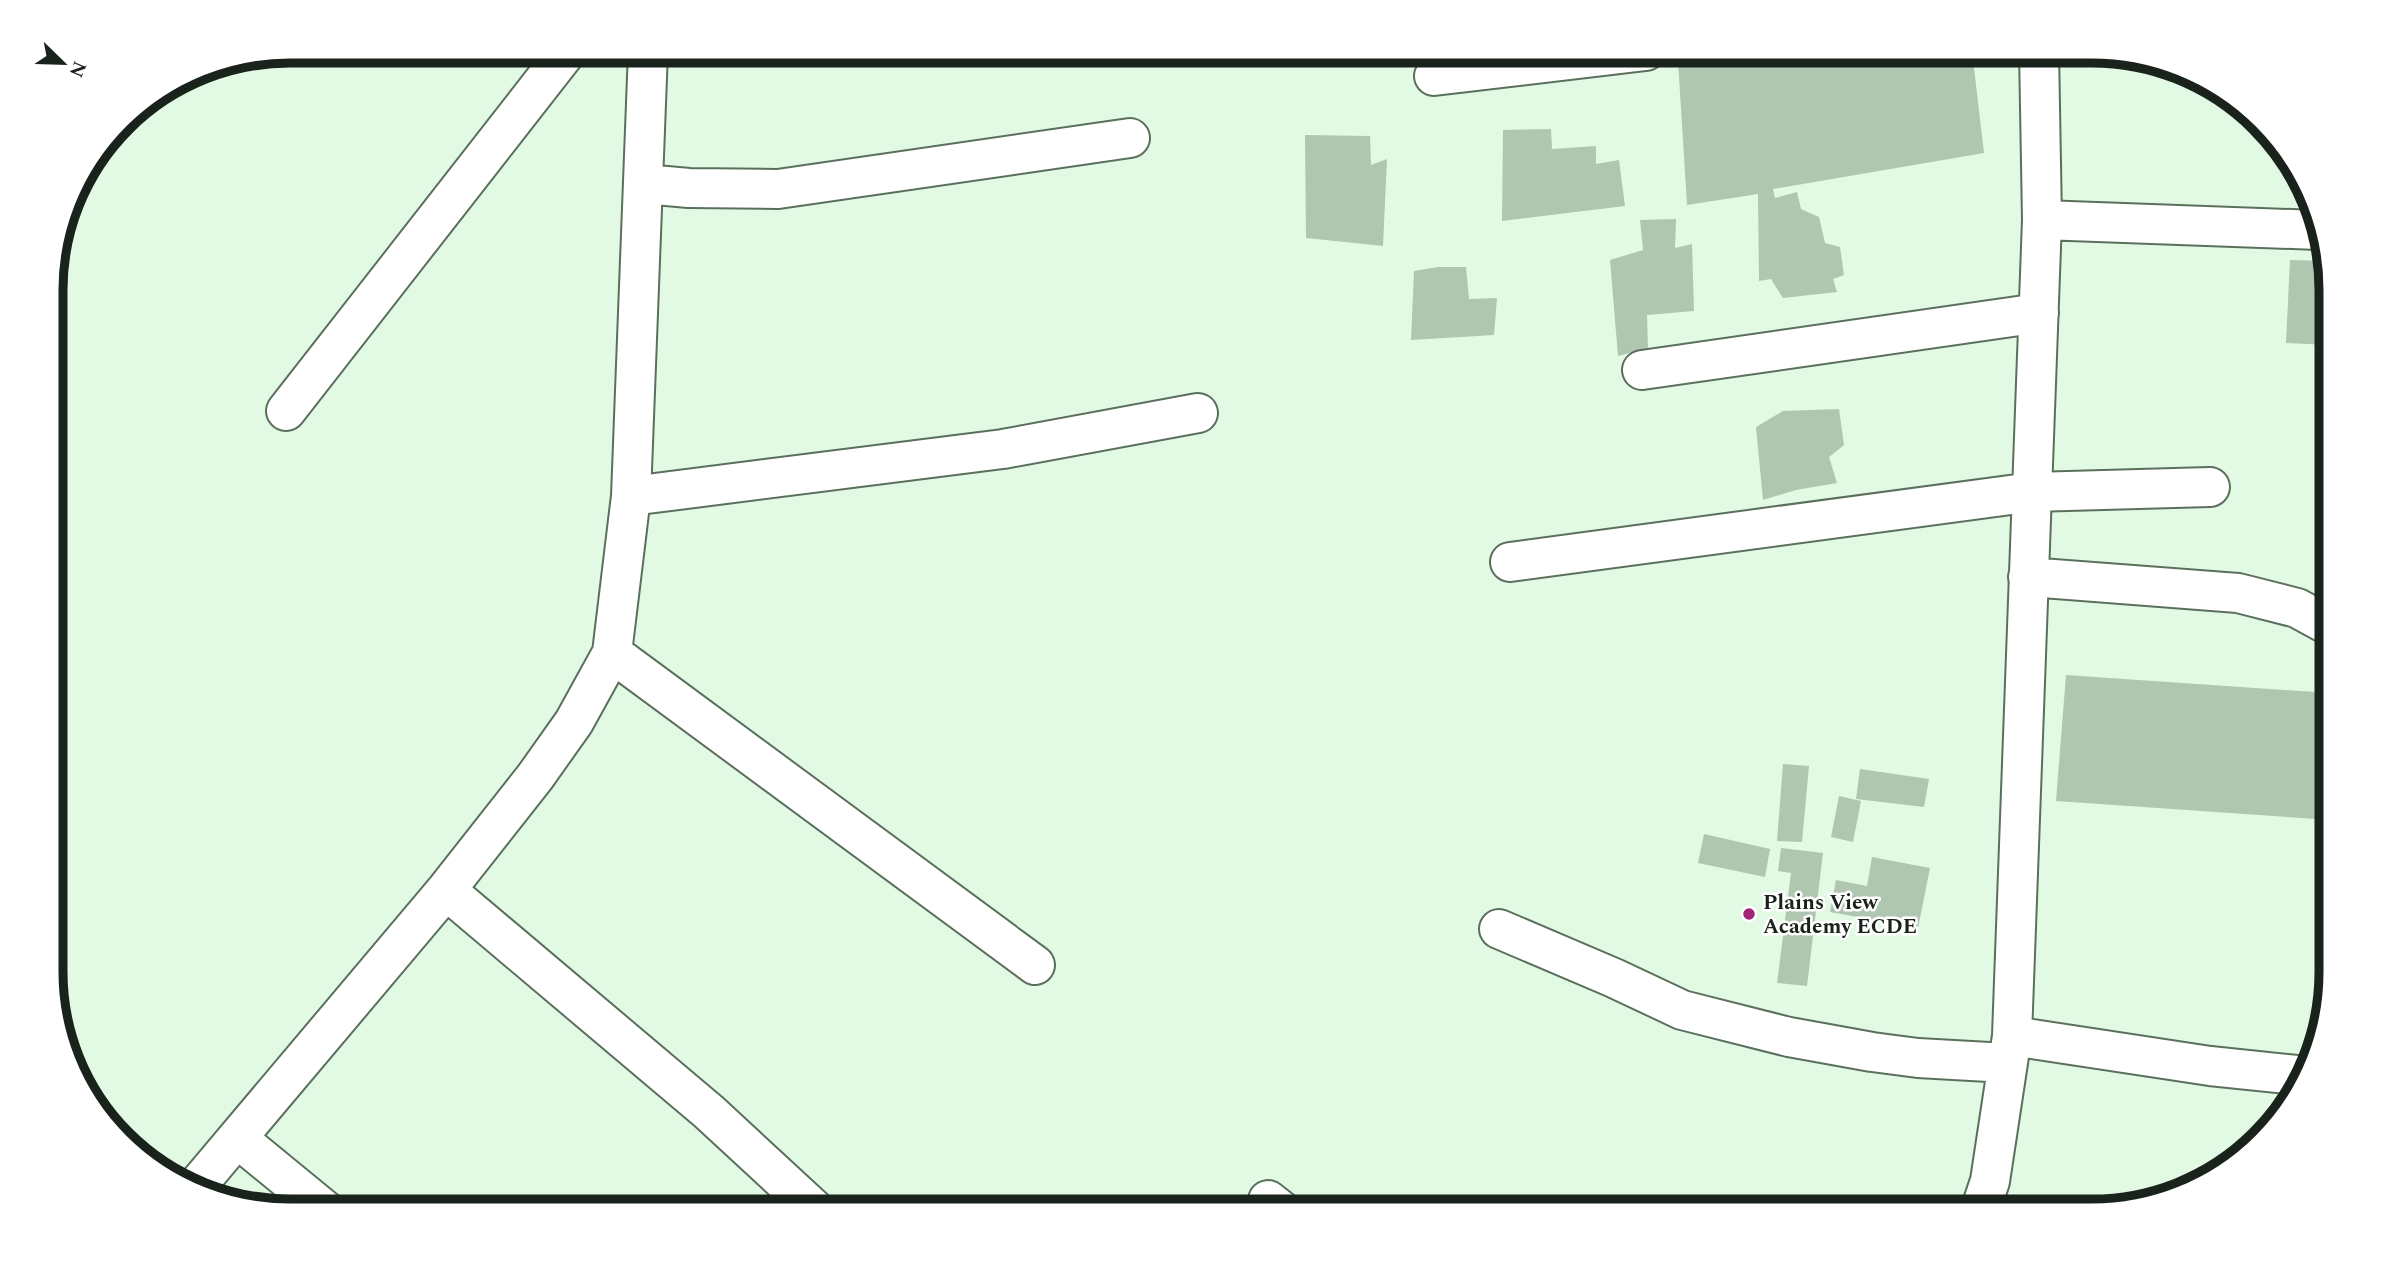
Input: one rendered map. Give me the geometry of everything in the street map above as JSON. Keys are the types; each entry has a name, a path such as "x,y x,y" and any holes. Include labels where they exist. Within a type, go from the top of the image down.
{"street":[{"path":"286,411 558,63"},
{"path":"201,1181 446,890 535,777 574,722 612,653 631,496 648,63"},
{"path":"1434,76 1544,63"},
{"path":"1984,1199 1990,1181 2010,1050 2042,220 2039,63"},
{"path":"643,184 689,188 778,189 1130,138"},
{"path":"2042,220 2311,230"},
{"path":"1642,370 2039,313"},
{"path":"631,496 1003,449 1198,413"},
{"path":"1510,562 2032,492 2210,488"},
{"path":"2028,577 2238,593 2297,608 2319,620"},
{"path":"612,653 1035,965"},
{"path":"446,890 709,1112 803,1199"},
{"path":"1499,929 1682,1010 1789,1037 1917,1058 2010,1050 2294,1075"},
{"path":"237,1138 311,1199"}],"building":[{"path":"1678,63 1973,63 1984,153 1773,189 1775,198 1797,192 1801,209 1819,217 1825,243 1840,247 1844,275 1833,279 1837,292 1783,298 1771,279 1759,281 1758,194 1687,205"},
{"path":"1551,129 1552,149 1596,146 1596,164 1619,160 1625,206 1502,221 1503,130"},
{"path":"1305,135 1370,136 1371,165 1387,159 1383,246 1306,238"},
{"path":"1676,219 1675,248 1692,244 1694,311 1647,315 1648,348 1618,356 1610,260 1643,250 1640,220"},
{"path":"2290,260 2317,261 2319,345 2286,343"},
{"path":"1438,267 1466,267 1469,299 1497,298 1494,335 1411,340 1414,271"},
{"path":"1839,409 1844,445 1829,457 1837,483 1796,490 1763,500 1756,427 1783,411"},
{"path":"2066,675 2319,692 2319,819 2056,801"},
{"path":"1783,764 1809,766 1802,842 1777,841"},
{"path":"1860,769 1929,779 1924,807 1856,799"},
{"path":"1839,796 1861,801 1853,842 1831,837"},
{"path":"1704,834 1770,849 1765,877 1698,863"},
{"path":"1781,848 1823,853 1807,986 1777,983 1791,873 1778,871"},
{"path":"1872,857 1930,868 1918,928 1830,912 1836,880 1867,886"}],"place":[{"name":"Plains View Academy ECDE","path":"1749,914"}]}
